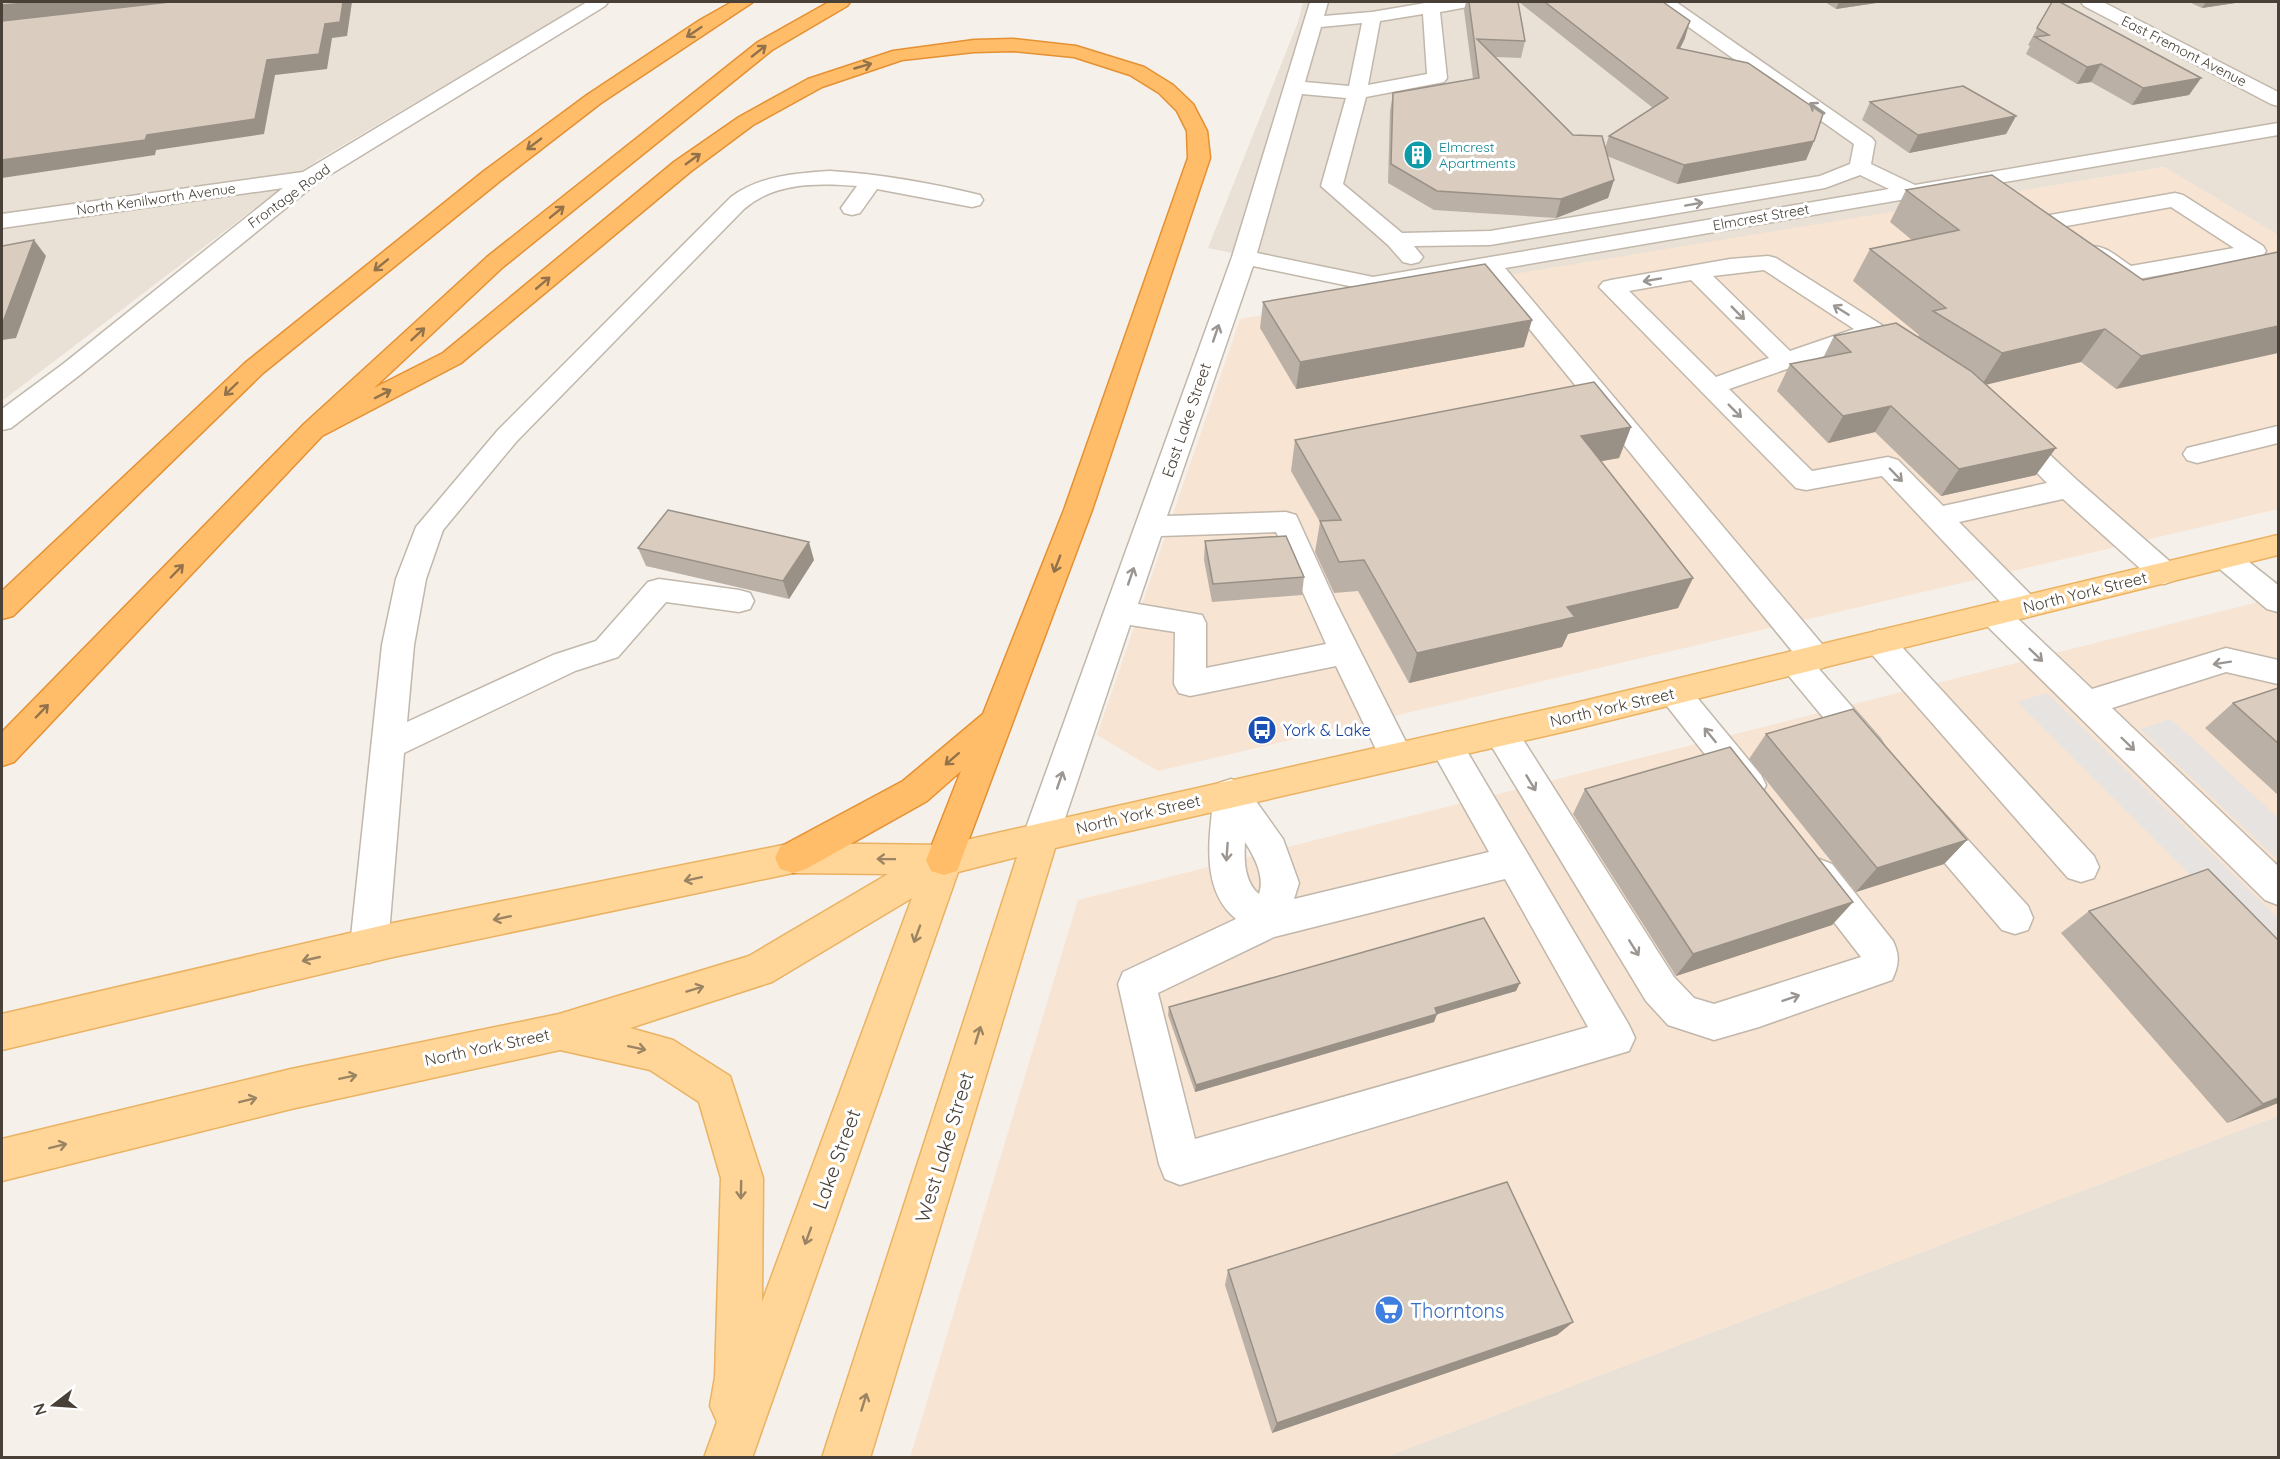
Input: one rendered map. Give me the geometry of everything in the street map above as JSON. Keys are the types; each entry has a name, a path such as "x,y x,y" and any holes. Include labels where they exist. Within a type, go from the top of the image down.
{"highway":[{"path":"2,608 254,368 492,176 594,99 706,24 744,2"},
{"path":"2,753 313,430 495,262 765,46 841,2"},
{"path":"313,430 452,358 682,167 746,122 815,83 900,55 974,46 1012,45 1076,52 1137,71 1166,89 1186,108 1197,130 1199,158 1078,510 944,860"},
{"path":"793,858 915,791 997,721"}],"main road":[{"name":"North York Street","path":"2,1032 369,946 793,858 944,860 1041,836 1501,733 2278,545"},
{"name":"West Lake Street","path":"846,1458 1041,836"},
{"name":"North York Street","path":"2,1160 291,1089 559,1032 759,969 944,860"},
{"name":"Lake Street","path":"727,1458 944,860"},
{"path":"559,1032 659,1053 716,1090 742,1178 738,1377 727,1458"}],"street":[{"name":"Frontage Road","path":"2,422 72,369 310,177 599,2"},
{"name":"East Lake Street","path":"1041,836 1244,257 1319,2"},
{"path":"1313,22 1372,17 1467,2"},
{"path":"1665,2 1865,142 1860,167"},
{"name":"East Fremont Avenue","path":"2090,2 2278,100"},
{"path":"1293,87 1357,93 1437,78 1431,8"},
{"path":"1372,17 1357,93 1332,186 1396,240 1427,274"},
{"name":"Elmcrest Street","path":"1244,257 1372,284 2278,129"},
{"path":"1396,240 1490,238 1825,182 1860,167 1913,192"},
{"path":"369,946 398,645 411,579 430,527 507,436 724,216 748,195 777,184 819,176 862,195 972,200"},
{"name":"North Kenilworth Avenue","path":"2,221 310,177"},
{"path":"1987,179 2127,274 2255,251 2175,200 2032,209"},
{"path":"1685,230 1730,266"},
{"path":"1932,369 1768,263 1730,266 1611,287 1806,481 1888,466 2024,607"},
{"path":"1489,264 1806,660 1895,781 2015,918"},
{"path":"1696,272 1785,360"},
{"path":"1711,387 1874,330"},
{"path":"1995,417 2068,488 2164,573"},
{"path":"2197,454 2278,435"},
{"path":"1936,517 2068,488"},
{"path":"1149,527 1286,522 1345,652 1396,756"},
{"path":"2226,558 2278,601"},
{"path":"388,746 564,663 607,649 659,590 739,601"},
{"path":"1119,612 1191,623 1190,684 1345,652"},
{"path":"1994,614 2278,889"},
{"path":"1879,642 2081,867"},
{"path":"2086,704 2226,660 2278,672"},
{"path":"1674,692 1770,812"},
{"path":"1501,733 1660,989 1682,1012 1714,1022 1880,968 1880,953 1799,849"},
{"path":"1446,745 1615,1038 1180,1164 1137,984 1268,922 1513,862"},
{"path":"1231,794 1226,863 1238,898 1268,922"},
{"path":"1231,794 1270,850 1281,883 1268,922"}],"shaded area":[{"path":"2,2 585,2 318,160 2,401"},
{"path":"1303,2 2278,2 2278,235 2164,167 1415,292 1208,248 1298,22"},
{"path":"2164,167 2278,235 2278,509 1158,771 1097,735 1240,319"},
{"path":"2278,597 2278,1116 1386,1457 910,1458 1078,900"},
{"path":"2047,693 2278,918 2278,963 2017,702"},
{"path":"2171,719 2278,818 2278,860 2140,729"},
{"path":"2278,1116 2278,1457 1386,1457"}],"building":[{"path":"2,2 38,2 2,5"},
{"path":"170,2 343,2 340,22 325,24 319,54 267,60 255,119 147,135 145,140 2,160 2,21"},
{"path":"1469,2 1518,2 1525,41 1477,39 1573,135 1602,136 1614,180 1561,199 1437,191 1391,164 1393,93 1479,78"},
{"path":"1545,2 1663,2 1690,21 1677,48 1748,63 1823,114 1814,141 1684,165 1609,136 1668,98"},
{"path":"2052,2 2060,2 2201,78 2143,88 2101,64 2087,67 2035,37 2049,35 2037,28"},
{"path":"1963,86 2016,116 1918,135 1870,102"},
{"path":"1992,175 2143,280 2278,252 2278,326 2141,356 2105,329 2002,353 1933,311 1946,308 1870,249 1959,230 1906,190"},
{"path":"34,240 3,322 2,322 2,246"},
{"path":"1485,264 1532,320 1300,362 1263,302"},
{"path":"1896,323 1971,371 2056,448 1959,469 1891,406 1843,416 1790,364 1851,352 1834,336"},
{"path":"1594,382 1631,427 1581,436 1693,578 1567,607 1575,617 1417,653 1364,560 1339,562 1320,521 1341,520 1295,440"},
{"path":"668,510 809,542 783,581 638,548"},
{"path":"1286,536 1304,577 1213,584 1205,541"},
{"path":"2278,688 2278,743 2233,703"},
{"path":"1853,709 1967,840 1877,868 1766,734"},
{"path":"1730,747 1853,902 1693,954 1585,789"},
{"path":"2208,869 2278,940 2278,1098 2263,1104 2089,911"},
{"path":"1484,918 1520,983 1435,1008 1437,1014 1196,1085 1169,1007"},
{"name":"Thorntons","path":"1507,1182 1573,1322 1277,1423 1228,1270"}],"place":[{"name":"Elmcrest Apartments","path":"1418,155"},
{"name":"York & Lake","path":"1262,730"},
{"name":"Thorntons","path":"1389,1310"}]}
